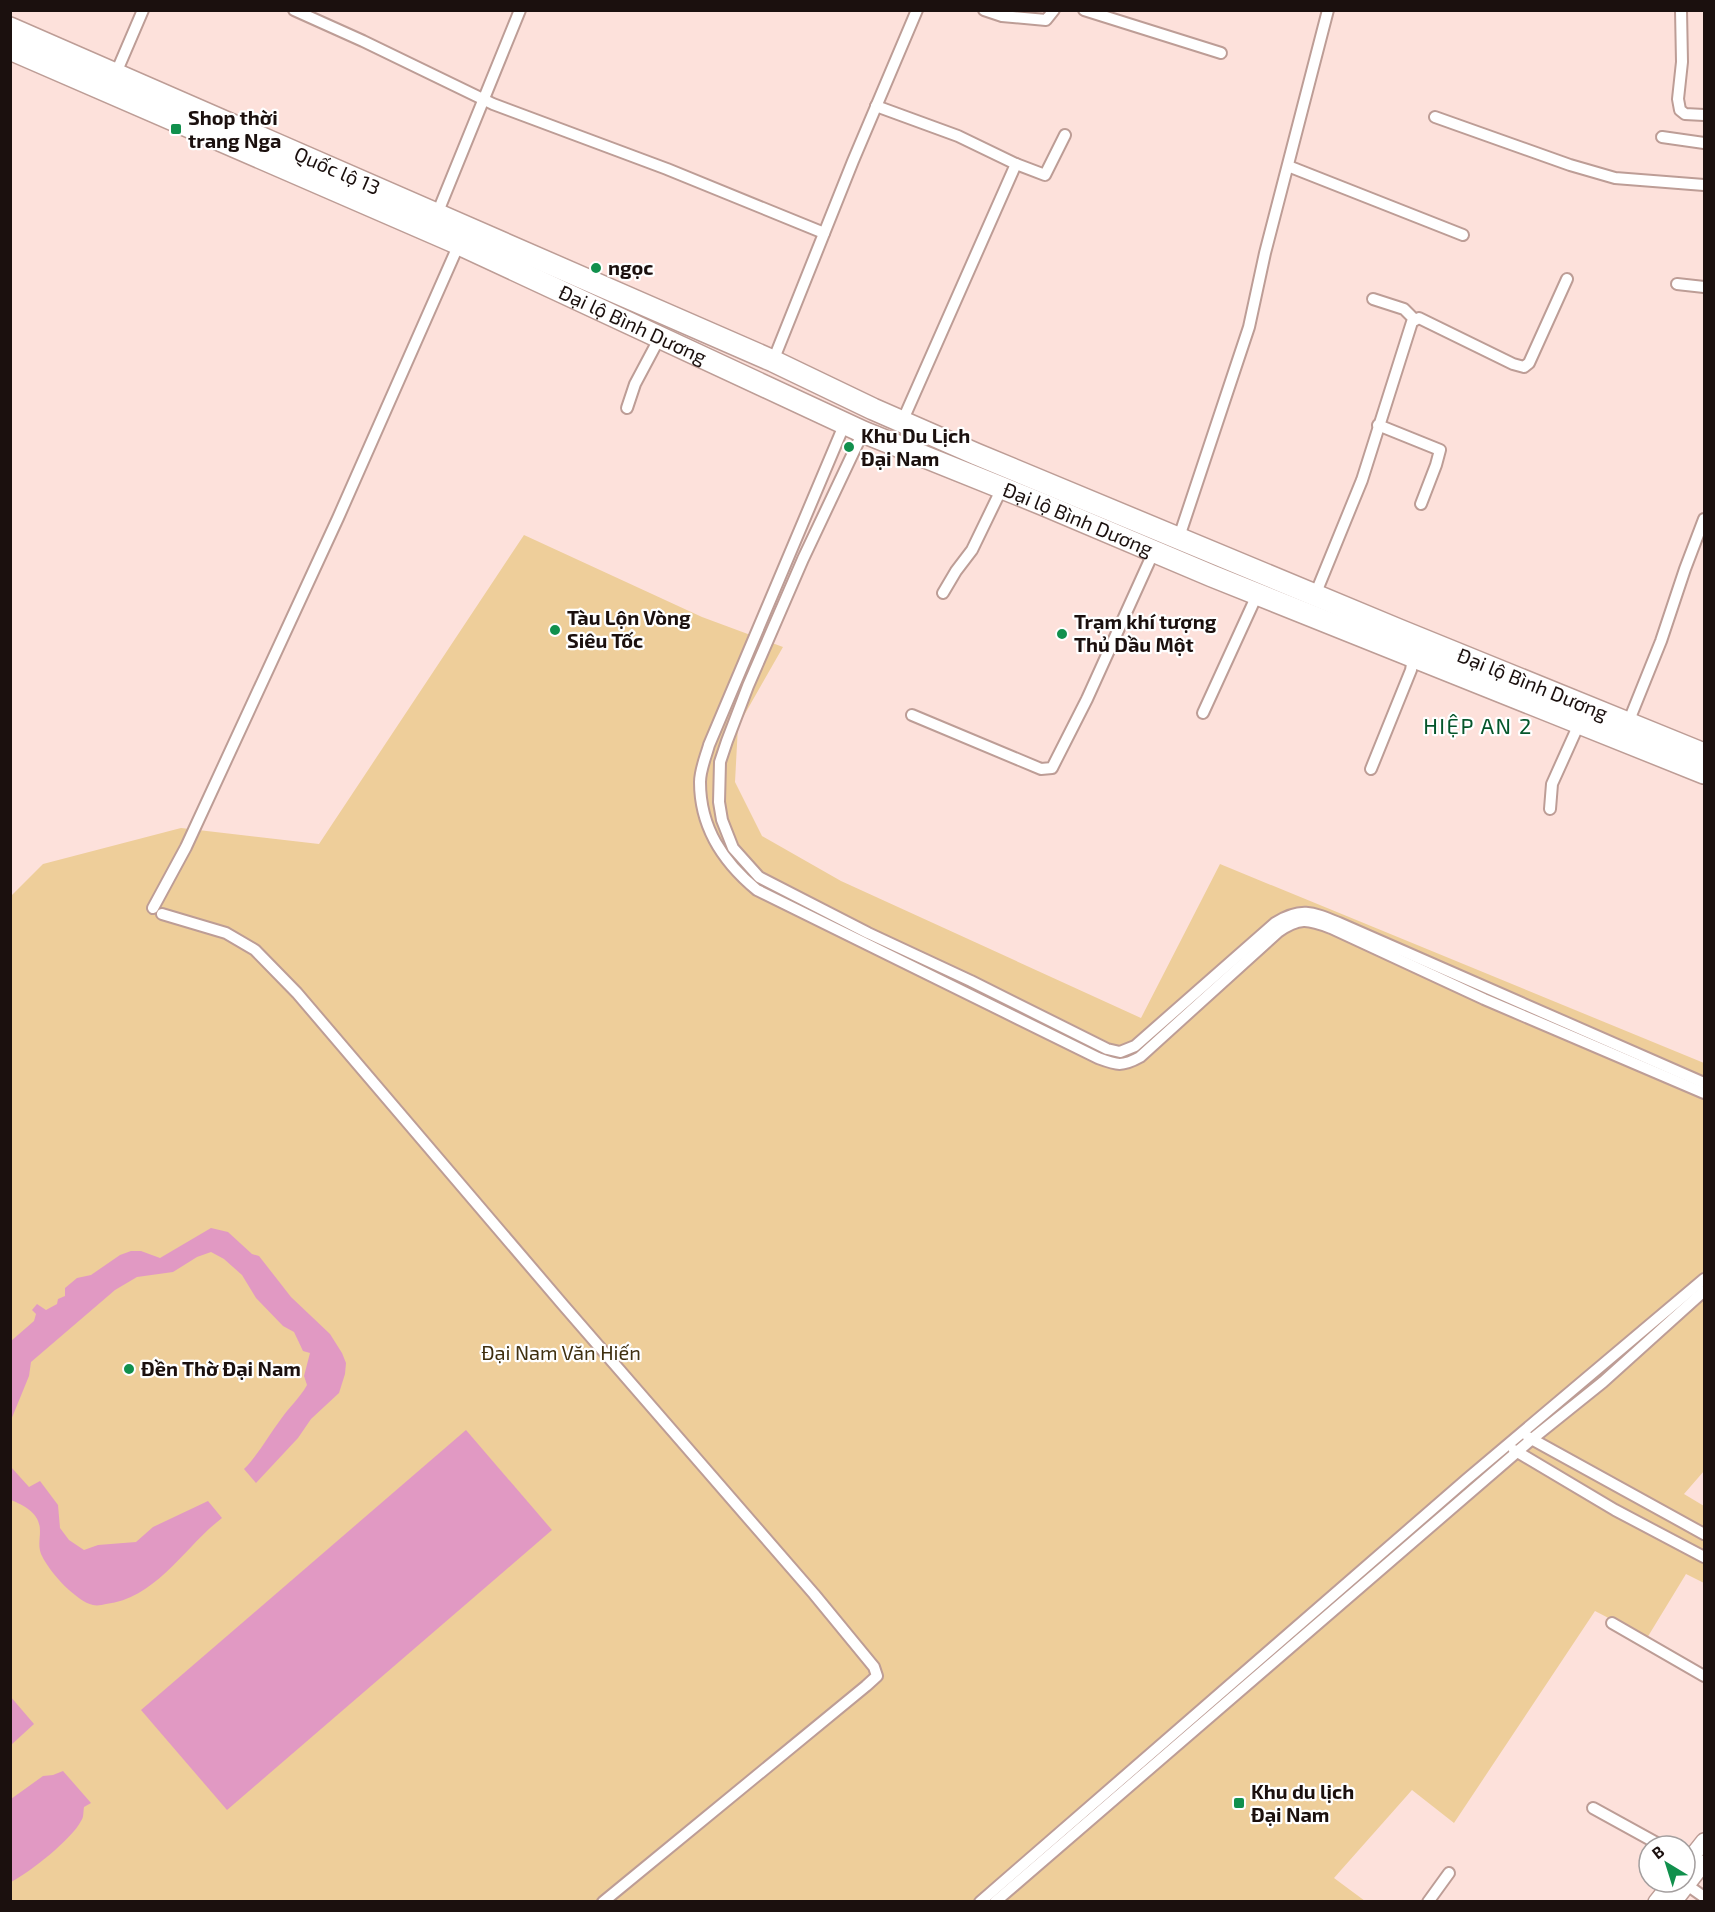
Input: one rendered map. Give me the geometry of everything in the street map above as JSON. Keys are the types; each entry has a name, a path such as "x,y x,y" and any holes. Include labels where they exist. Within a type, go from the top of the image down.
{"highway":[{"name":"Quốc lộ 13","path":"10,28 116,73 433,223"},
{"name":"Quốc lộ 13","path":"10,49 463,236"},
{"name":"Đại lộ Bình Dương","path":"463,236 850,436 1002,488 1257,595 1704,773"},
{"name":"Đại lộ Bình Dương","path":"463,236 773,361 902,422 1315,595 1704,754"},
{"path":"850,436 865,405"}],"street":[{"path":"116,73 143,10"},
{"path":"294,10 493,104 667,169 824,233"},
{"path":"433,223 520,10"},
{"path":"773,361 917,10"},
{"path":"984,10 1002,16 1046,20 1054,10"},
{"path":"1084,10 1221,53"},
{"path":"1179,537 1249,327 1265,253 1328,10"},
{"path":"1681,10 1682,62 1678,92 1679,107 1685,114 1704,116"},
{"path":"876,106 958,136 1016,164 1045,175 1065,135"},
{"path":"1435,117 1570,165 1615,178 1704,185"},
{"path":"1662,137 1704,143"},
{"path":"902,422 1016,164"},
{"path":"1288,166 1463,235"},
{"path":"463,236 338,518 158,911 226,933 255,950 297,993 814,1594 874,1667 877,1676 866,1686 603,1902"},
{"path":"1414,319 1419,318 1509,362 1524,367 1529,363 1567,279"},
{"path":"1677,284 1704,287"},
{"path":"1373,299 1404,309 1414,319"},
{"path":"1315,595 1362,480 1414,319"},
{"path":"627,408 637,381 660,337"},
{"path":"1378,425 1440,450 1421,504"},
{"path":"850,436 803,559 753,676 720,762 719,802 722,820 733,848 759,876 868,933 1107,1049 1120,1052 1135,1046 1275,923 1298,912 1322,916 1339,923 1704,1083"},
{"path":"850,436 709,745 700,781 705,816 719,851 757,890 1115,1065 1126,1064 1140,1057 1278,932 1291,922 1300,920 1313,921 1331,928 1484,999 1704,1093"},
{"path":"943,593 972,550 1002,488"},
{"path":"1628,723 1661,641 1704,519"},
{"path":"912,715 1041,769 1052,768 1087,699 1154,551"},
{"path":"1203,713 1257,595"},
{"path":"1371,769 1411,670 1413,658"},
{"path":"1550,809 1552,784 1579,724"},
{"path":"980,1902 1521,1433 1704,1279"},
{"path":"995,1902 1532,1439 1603,1382 1704,1292"},
{"path":"1521,1433 1704,1534"},
{"path":"1506,1446 1615,1510 1704,1557"},
{"path":"1612,1623 1704,1676"},
{"path":"1593,1808 1640,1834"},
{"path":"1428,1902 1449,1874"}],"green space":[{"name":"Đại Nam Văn Hiến","path":"524,535 702,617 783,647 738,726 735,782 762,836 841,881 1141,1018 1220,864 1704,1063 1704,1471 1684,1494 1704,1506 1704,1583 1686,1574 1647,1638 1595,1611 1454,1823 1412,1790 1334,1878 1365,1901 11,1902 11,896 43,864 181,828 319,844"}],"shaded area":[{"path":"211,1228 228,1232 252,1254 259,1256 291,1297 330,1334 346,1363 339,1393 311,1419 298,1438 256,1483 244,1469 307,1385 304,1376 310,1353 303,1351 294,1332 283,1326 256,1298 242,1275 224,1259 211,1252 197,1257 173,1272 137,1277 115,1290 31,1362 29,1376 11,1420 11,1341 34,1321 36,1314 32,1310 37,1304 46,1310 57,1304 58,1299 65,1296 65,1288 77,1278 91,1275 120,1255 131,1251 141,1251 160,1258"},
{"path":"466,1430 552,1530 227,1810 141,1710"},
{"path":"11,1467 29,1487 40,1481 58,1505 60,1528 69,1540 84,1550 98,1545 136,1542 153,1527 208,1501 222,1518 155,1582 124,1600 93,1605 83,1601 69,1590 54,1574 41,1554 40,1531 35,1515 11,1500"},
{"path":"10,1696 34,1724 11,1745 10,1745"},
{"path":"63,1771 91,1803 84,1807 82,1819 60,1846 11,1882 11,1799 43,1776"}],"place":[{"name":"Shop thời trang Nga","path":"176,129"},
{"name":"ngọc","path":"596,268"},
{"name":"Khu Du Lịch Đại Nam","path":"849,447"},
{"name":"Tàu Lộn Vòng Siêu Tốc","path":"555,630"},
{"name":"Trạm khí tượng Thủ Dầu Một","path":"1062,634"},
{"name":"Đền Thờ Đại Nam","path":"129,1369"},
{"name":"Khu du lịch Đại Nam","path":"1239,1803"}],"district":[{"name":"HIỆP AN 2","path":"1478,726"}]}
